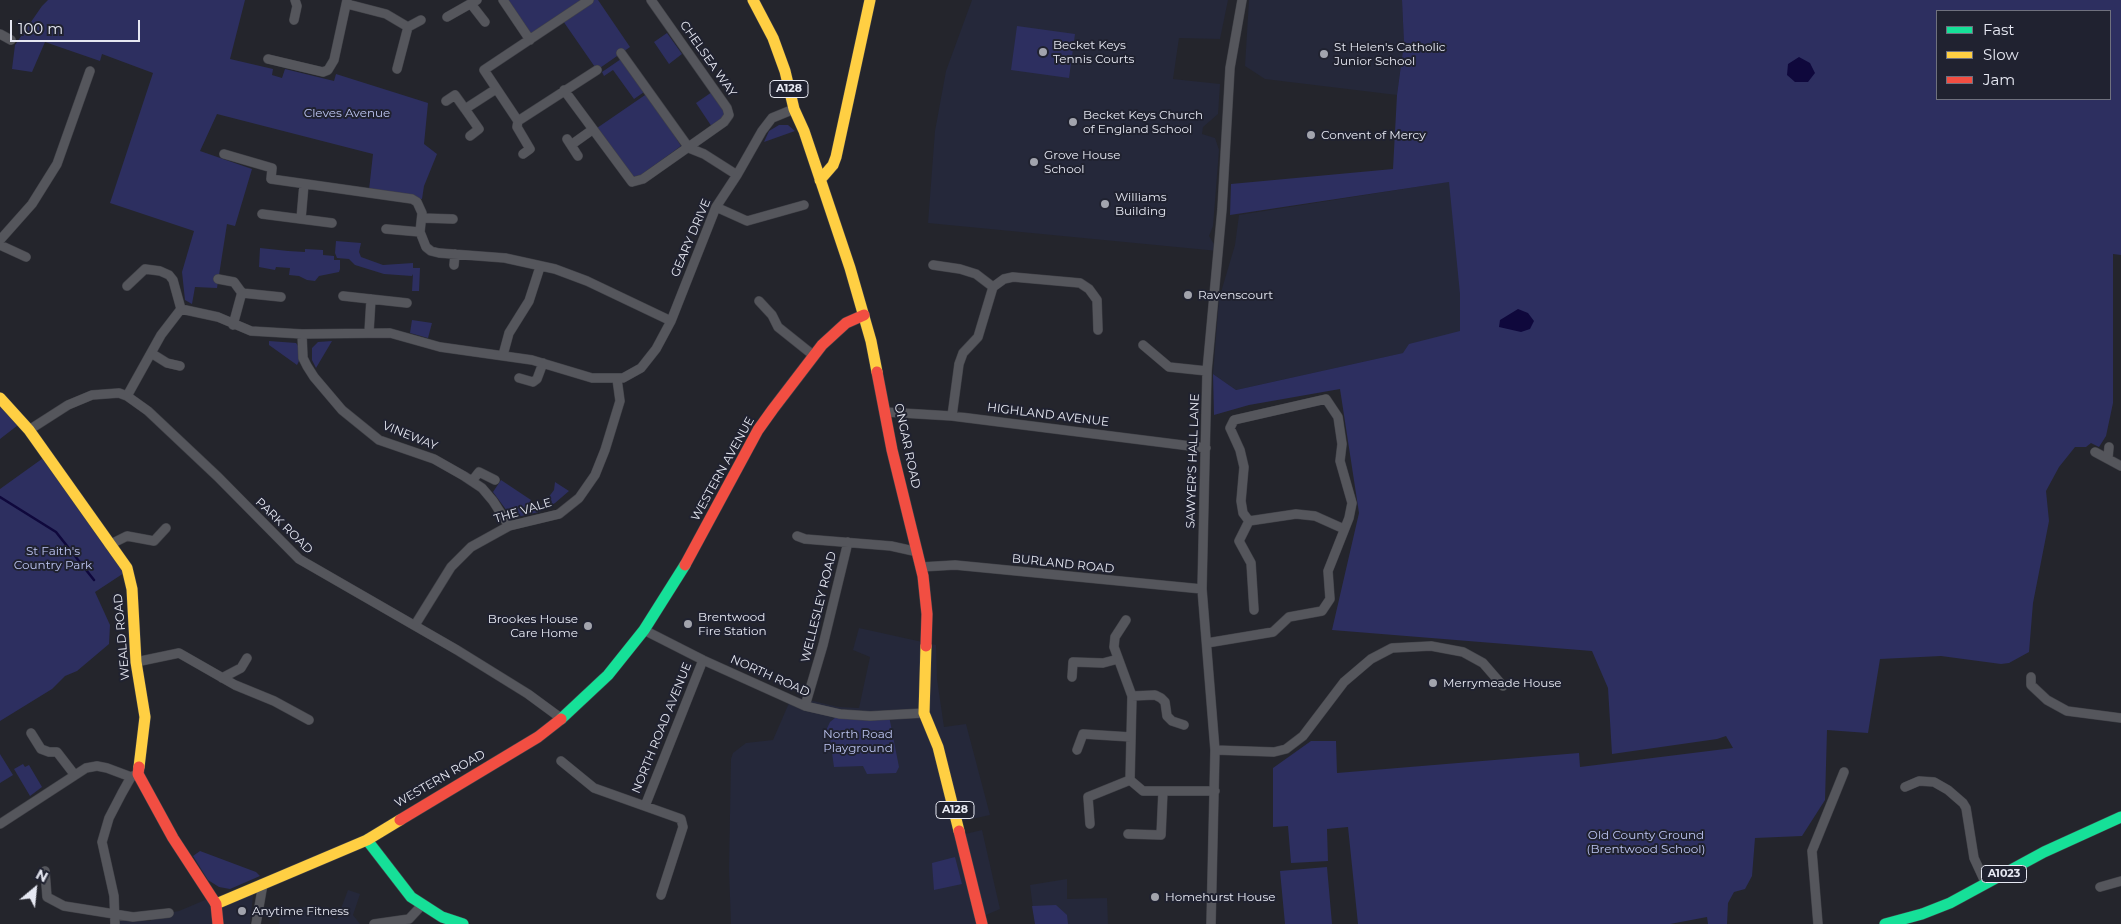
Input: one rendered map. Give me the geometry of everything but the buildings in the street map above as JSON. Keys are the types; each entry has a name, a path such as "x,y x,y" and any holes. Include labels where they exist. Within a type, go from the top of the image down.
{"street":[{"path":"294,20 297,6 295,0"},
{"path":"503,0 530,40"},
{"path":"523,154 530,149 517,127 518,120 484,70 587,0"},
{"name":"CHELSEA WAY","path":"651,0 728,111 729,115 724,122 689,148"},
{"name":"ONGAR ROAD","path":"753,0 773,38 785,71 794,108 804,131 864,315 896,466 921,567 927,614 924,714 938,747 982,924"},
{"path":"820,180 833,165 836,158 870,0"},
{"name":"SAWYER'S HALL LANE","path":"1211,924 1215,750 1202,589 1207,371 1222,209 1230,68 1242,0"},
{"path":"268,59 323,72 328,70 334,60 347,2 386,14 408,27"},
{"path":"447,17 474,2 485,22"},
{"path":"397,69 408,27 421,20"},
{"path":"0,34 11,40"},
{"path":"621,53 689,148 704,154 737,175"},
{"path":"518,120 596,70"},
{"path":"0,240 32,204 57,164 90,71"},
{"path":"466,109 496,89"},
{"path":"564,90 632,182 643,179 689,148"},
{"path":"446,101 455,95 466,109 479,129 470,136"},
{"name":"GEARY DRIVE","path":"617,379 633,373 648,360 671,321 716,207 768,123 781,113 794,108"},
{"path":"578,156 569,142 592,130"},
{"path":"224,154 272,168 271,179 412,199 418,205 422,218 420,232 426,247 431,251 505,258 587,280 671,321"},
{"path":"301,219 304,184"},
{"path":"716,207 746,221 754,221 804,204"},
{"path":"262,214 332,223"},
{"path":"422,218 453,219"},
{"path":"386,229 420,232"},
{"path":"0,245 26,257"},
{"path":"454,265 455,254"},
{"path":"933,265 960,269 976,274 992,287"},
{"path":"503,355 509,333 529,300 540,267"},
{"path":"29,430 68,405 86,397 106,393 119,393 127,396 151,353 181,309 173,280 169,275 160,271 145,269 127,286"},
{"path":"952,416 959,364 963,353 978,337 992,287 1004,279 1013,277 1080,283 1089,289 1097,300 1098,330"},
{"path":"218,279 234,282 242,292 281,296"},
{"path":"233,325 242,292"},
{"path":"343,296 408,303"},
{"path":"369,332 371,299"},
{"path":"759,301 772,315 778,327 813,355"},
{"path":"181,309 218,316 233,325 251,331 302,334 390,333 455,350 503,355 543,363 592,378 617,379"},
{"name":"WESTERN AVENUE","path":"644,630 690,558 758,430 813,355 841,327 864,315"},
{"name":"VINEWAY","path":"302,334 303,358 314,377 358,425 379,440 434,459 472,481 493,501 509,526"},
{"path":"1143,346 1169,367 1207,371"},
{"path":"151,353 167,363 180,366"},
{"path":"519,378 533,382 537,379 543,363"},
{"name":"THE VALE","path":"415,625 450,567 482,540 509,526 559,514 570,507 589,485 599,467 620,401 617,379"},
{"name":"PARK ROAD","path":"127,396 148,411 218,477 299,559 415,625 528,694 562,719"},
{"name":"WEALD ROAD","path":"0,398 29,430 127,568 130,575 136,662 145,717 134,776"},
{"path":"1207,643 1273,632 1289,617 1322,612 1330,599 1328,571 1352,503 1340,461 1342,444 1338,417 1326,399 1234,420 1230,428 1240,450 1244,467 1241,502 1243,513 1249,521"},
{"name":"HIGHLAND AVENUE","path":"885,412 952,416 1206,448"},
{"path":"2108,447 2108,458"},
{"path":"2095,452 2121,466"},
{"path":"472,481 480,472 495,480"},
{"path":"1249,521 1296,514 1315,516 1344,529"},
{"path":"1249,521 1239,541 1251,563 1254,610"},
{"path":"109,545 127,536 154,541 166,528"},
{"path":"797,536 805,539 891,546 918,552"},
{"name":"WELLESLEY ROAD","path":"805,706 823,646 848,542"},
{"name":"BURLAND ROAD","path":"921,567 964,566 1202,589"},
{"path":"1126,620 1115,637 1114,647 1132,696 1130,780"},
{"name":"NORTH ROAD","path":"644,630 703,660 805,706 840,714 870,716 924,714"},
{"name":"WESTERN ROAD","path":"216,904 367,840 538,737 562,719 599,684 644,630"},
{"path":"1215,750 1274,752 1286,749 1303,736 1344,682 1371,659 1392,648 1431,646 1462,652 1483,663 1503,686"},
{"path":"136,662 179,653 222,678 274,701 309,720"},
{"path":"222,678 241,668 247,658"},
{"path":"1072,677 1073,662 1103,663 1118,659"},
{"name":"NORTH ROAD AVENUE","path":"661,895 683,823 681,820 645,806 703,660"},
{"path":"2031,677 2032,685 2047,700 2068,711 2121,718"},
{"path":"1132,696 1155,695 1161,698 1165,702 1167,716 1172,721 1184,724"},
{"path":"31,733 41,749 57,752 74,774"},
{"path":"1077,750 1083,734 1131,737"},
{"path":"561,761 591,787 645,806"},
{"path":"0,824 74,774 86,768 97,766 114,769 134,776 216,904 218,924"},
{"path":"1818,924 1812,851 1844,772"},
{"path":"115,920 114,896 102,842 109,818 134,776"},
{"path":"1130,780 1143,790 1215,791"},
{"path":"1090,824 1088,798 1130,780"},
{"path":"1905,787 1919,781 1934,782 1948,790 1963,803 1966,808 1974,858 1986,884"},
{"path":"1128,834 1161,836 1163,791"},
{"name":"A1023","path":"1885,924 1932,910 1986,884 2044,852 2121,817"},
{"path":"367,840 402,887 422,905 442,917 462,924"},
{"path":"45,871 46,894 51,901 64,906 115,920 169,913"},
{"path":"2100,887 2121,881"},
{"path":"256,924 263,884"},
{"path":"374,924 396,923 414,916 422,905"},
{"name":"ONGAR ROAD","path":"976,924 977,910"}],"shaded area":[{"name":"Becket Keys Church of England School","path":"972,0 1228,0 1220,39 1179,38 1173,79 1220,84 1218,114 1203,127 1202,134 1215,138 1219,150 1213,226 1209,236 1218,251 928,223 935,131 946,71"},
{"name":"St Helen's Catholic Junior School","path":"1249,0 1402,0 1404,43 1397,95 1265,79 1245,66"},
{"path":"1799,57 1810,63 1815,73 1808,82 1795,82 1787,75 1788,64"},
{"path":"1460,180 1476,337 1236,390 1213,374 1219,299 1235,245 1239,215"},
{"path":"1518,309 1528,313 1534,321 1530,329 1521,332 1499,327 1500,320"},
{"path":"859,628 936,645 937,679 944,727 966,724 990,815 958,822 961,835 982,830 1000,909 986,915 986,924 731,924 729,870 731,759 733,753 746,743 773,740 792,696 838,707 859,708 870,657 853,650"},
{"path":"1067,879 1067,899 1107,898 1108,924 1035,924 1030,885"},
{"path":"254,887 250,924 115,924 116,916 134,921 151,921 151,916 179,911 212,897 216,904"},
{"path":"348,890 360,894 353,915 360,924 279,924 281,909 307,907 337,919"}],"green space":[{"name":"Cleves Avenue","path":"48,0 245,0 230,59 273,69 272,75 282,78 285,69 334,81 336,74 428,103 424,144 437,154 424,186 422,199 369,190 373,154 217,114 200,151 252,169 235,226 227,224 217,288 195,287 192,304 185,300 182,272 194,231 110,203 153,73 102,54 100,61 45,42 32,72 12,69 15,45"},
{"path":"503,0 598,0 630,47 597,70 561,18 530,40"},
{"name":"Old County Ground (Brentwood School)","path":"1402,0 2121,0 2121,255 2113,254 2113,403 2106,436 2099,447 2091,443 2086,447 2075,447 2059,467 2046,491 2049,521 2033,603 2029,652 2009,663 2001,664 1941,656 1880,659 1868,733 1827,730 1825,800 1802,836 1755,838 1752,876 1745,889 1734,892 1728,903 1727,924 1708,924 1707,917 1670,924 1358,924 1348,827 1327,829 1328,861 1291,863 1288,826 1273,827 1273,768 1311,741 1336,741 1337,773 1579,753 1580,767 1733,748 1726,736 1717,739 1612,754 1608,688 1592,651 1332,630 1359,513 1340,389 1249,405 1214,415 1213,374 1236,390 1403,353 1409,344 1460,331 1460,294 1449,182 1230,215 1231,184 1393,169 1397,95 1404,43"},
{"name":"Becket Keys Tennis Courts","path":"1017,26 1075,34 1069,78 1011,70"},
{"path":"667,33 682,54 669,64 654,42"},
{"path":"621,59 647,90 634,99 613,70 604,76 602,72"},
{"path":"712,92 725,111 725,117 712,127 696,103"},
{"path":"648,93 681,146 641,175 631,177 597,128"},
{"path":"779,125 788,125 795,131 764,142 769,131"},
{"path":"336,241 361,243 359,252 361,257 383,265 413,263 413,268 420,268 419,291 412,291 413,274 412,276 384,274 355,265 349,259 337,258 335,253"},
{"path":"260,248 305,252 305,249 323,250 323,255 334,256 334,260 340,260 340,269 339,272 319,276 315,281 307,280 299,276 289,275 290,268 276,267 275,270 259,267"},
{"path":"412,320 432,323 428,338 410,333"},
{"path":"269,341 296,343 301,357 297,365 269,345"},
{"path":"332,341 316,368 312,360 312,348 318,342"},
{"path":"0,398 22,422 0,439"},
{"name":"St Faith's Country Park","path":"46,456 124,573 95,592 110,625 109,644 77,671 65,676 52,689 0,721 0,489"},
{"path":"501,480 531,500 529,503 539,510 554,490 555,482 569,491 555,503 539,512 517,517 507,511 493,492"},
{"name":"North Road Playground","path":"840,714 889,716 899,767 896,773 867,774 863,766 834,767 830,738 824,735 830,722"},
{"path":"0,754 13,775 0,783"},
{"path":"23,764 25,767 29,765 42,787 30,796 14,769"},
{"path":"200,851 256,872 260,876 230,889 219,887 208,880 193,856"},
{"path":"955,857 962,884 934,890 932,863"},
{"path":"1327,867 1332,924 1285,924 1280,871"},
{"path":"1056,905 1067,915 1068,924 1035,924 1032,906"}],"waterway":[{"path":"0,497 56,532 94,580"}],"traffic: fast":[{"path":"561,719 608,675 644,630 685,565"},
{"path":"1885,924 1922,914 1950,903 2044,852 2121,817"},
{"path":"367,840 411,897 442,917 463,924"}],"traffic: slow":[{"path":"753,0 773,38 785,71 794,109 804,131 850,268 871,341 877,372"},
{"path":"820,180 833,165 836,157 870,0"},
{"path":"0,398 29,430 127,568 132,589 136,662 145,717 139,767"},
{"path":"926,646 924,713 938,747 959,831"},
{"path":"216,904 367,840 400,820"}],"traffic: jam":[{"path":"685,565 758,430 773,409 822,345 846,323 864,315"},
{"path":"877,372 892,450 923,576 927,614 926,646"},
{"path":"400,820 538,737 561,719"},
{"path":"139,767 138,774 173,838 216,904 218,924"},
{"path":"959,831 982,924"}],"place":[{"name":"Becket Keys Tennis Courts","path":"1043,52"},
{"name":"St Helen's Catholic Junior School","path":"1324,54"},
{"name":"Becket Keys Church of England School","path":"1073,122"},
{"name":"Convent of Mercy","path":"1311,135"},
{"name":"Grove House School","path":"1034,162"},
{"name":"Williams Building","path":"1105,204"},
{"name":"Ravenscourt","path":"1188,295"},
{"name":"Brentwood Fire Station","path":"688,624"},
{"name":"Brookes House Care Home","path":"588,626"},
{"name":"Merrymeade House","path":"1433,683"},
{"name":"Homehurst House","path":"1155,897"},
{"name":"Anytime Fitness","path":"242,911"}]}
